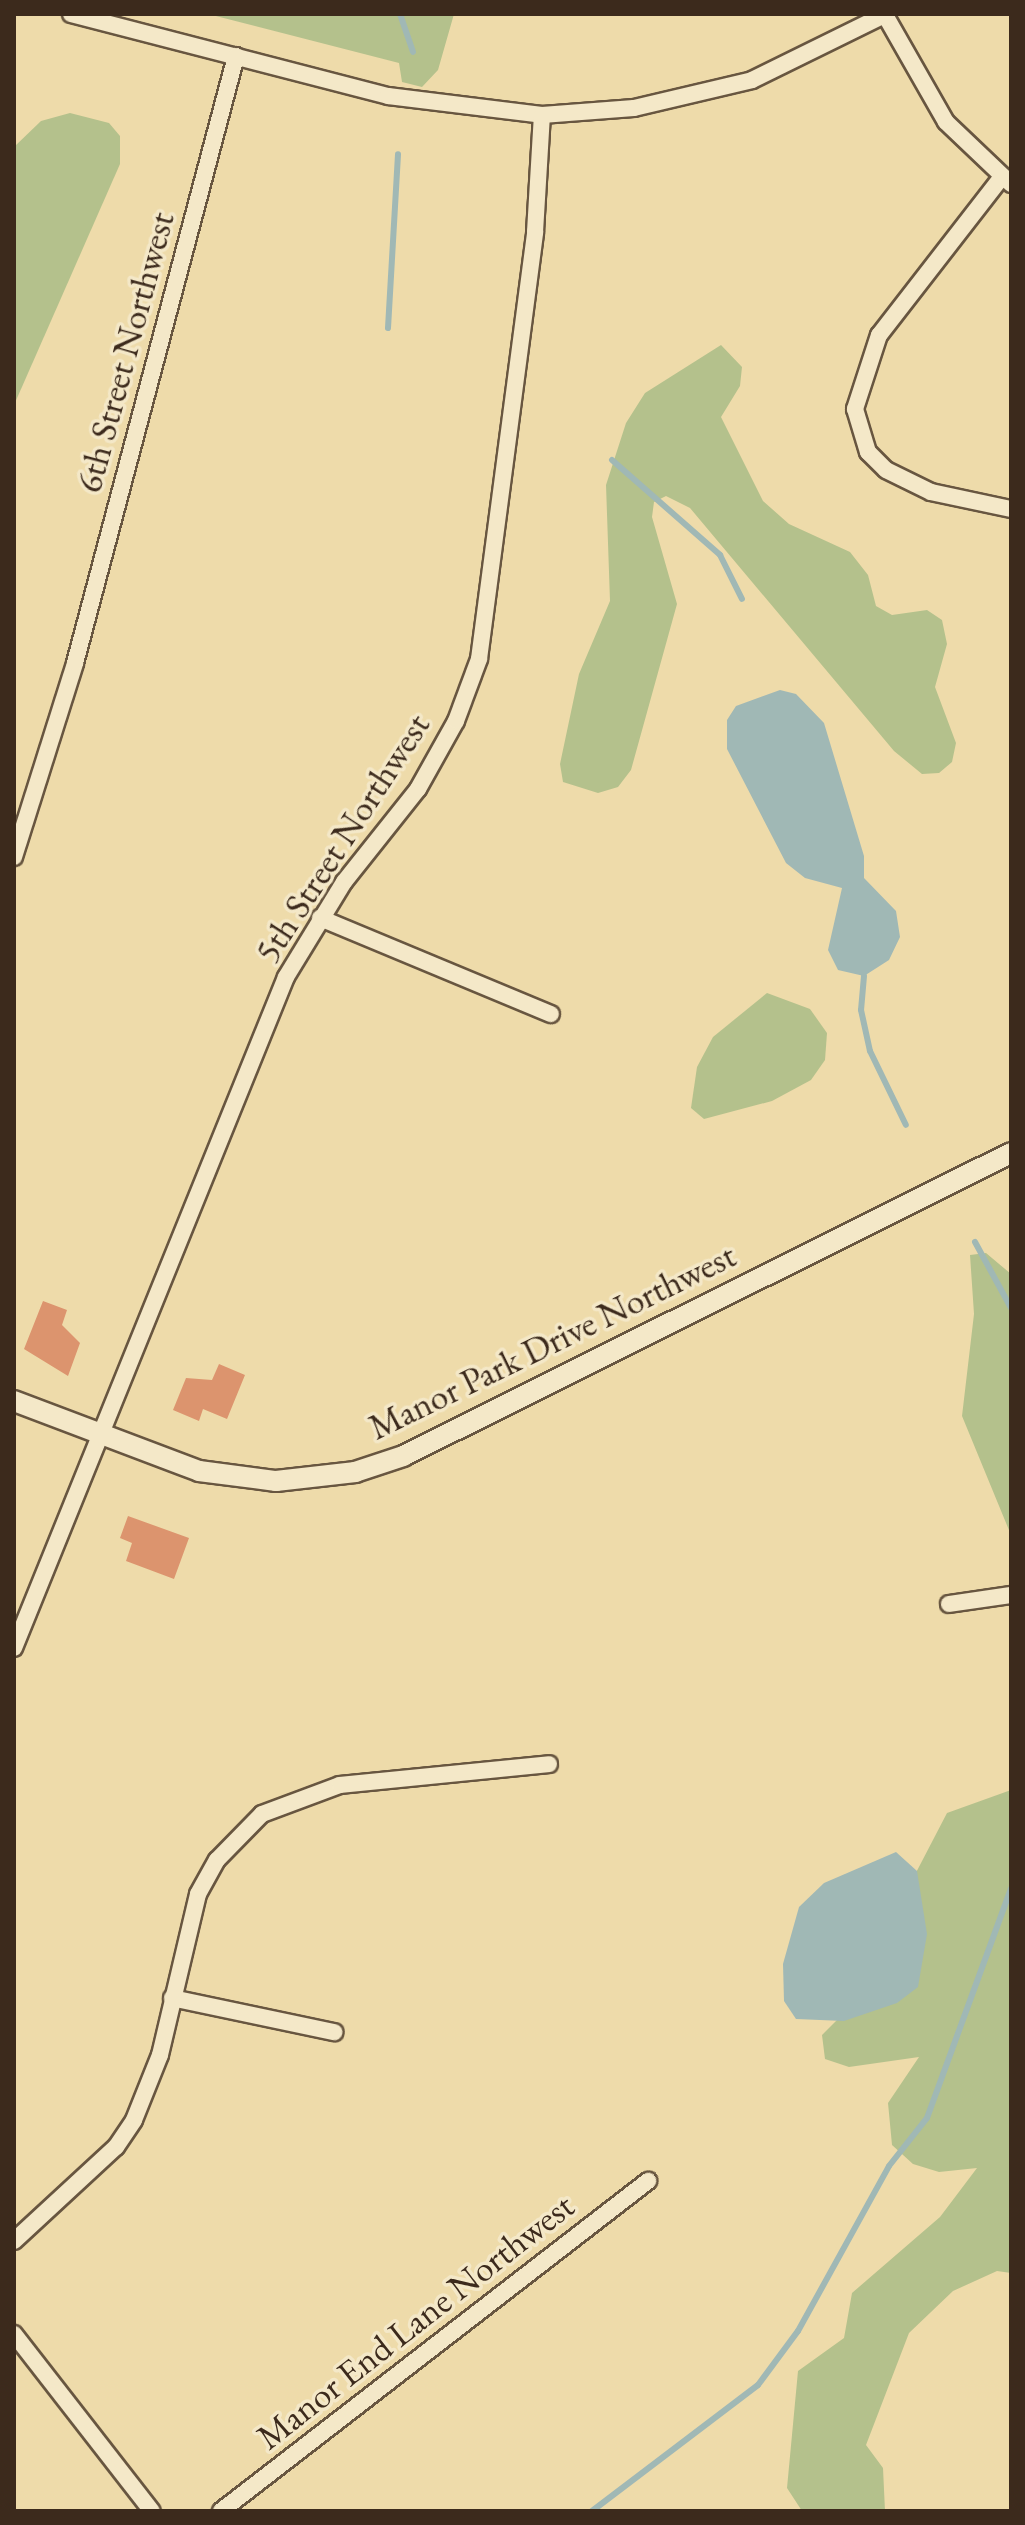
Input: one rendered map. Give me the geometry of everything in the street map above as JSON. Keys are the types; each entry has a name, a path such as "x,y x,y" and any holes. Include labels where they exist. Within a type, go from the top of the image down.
{"street":[{"path":"71,14 388,96 542,115 634,108 740,83 886,14 946,122 1006,181 879,335 855,409 868,452 886,470 931,492 1011,509"},
{"name":"6th Street Northwest","path":"14,857 75,663 236,56"},
{"name":"5th Street Northwest","path":"14,1648 286,977 320,918 418,789 456,721 479,659 535,232 542,115"},
{"path":"320,918 551,1014"},
{"name":"Manor Park Drive Northwest","path":"14,1401 160,1461 236,1477 316,1480 355,1472 403,1456 1011,1153"},
{"path":"949,1604 1011,1595"},
{"path":"14,2241 116,2147 134,2120 160,2055 198,1894 217,1860 262,1814 340,1785 549,1764"},
{"path":"172,1998 334,2032"},
{"name":"Manor End Lane Northwest","path":"221,2511 648,2181"},
{"path":"14,2334 152,2511"}],"green space":[{"path":"208,14 454,14 438,70 422,87 402,82 399,63"},
{"path":"70,113 109,123 120,136 120,164 14,405 14,147 41,121"},
{"path":"721,345 742,367 740,386 721,417 763,501 789,524 850,552 868,575 876,606 892,615 927,610 942,620 947,644 935,687 956,743 952,762 939,773 922,774 894,751 690,508 666,496 654,502 652,517 677,604 631,770 618,787 598,793 563,782 560,764 579,674 610,601 606,485 626,423 645,393"},
{"path":"767,993 810,1009 827,1033 825,1060 811,1080 772,1101 704,1119 691,1108 697,1067 713,1037"},
{"path":"986,1253 1011,1274 1011,1535 962,1416 974,1314 970,1255"},
{"path":"1011,1790 1011,2273 997,2271 953,2291 909,2333 866,2445 883,2468 885,2511 802,2511 787,2488 798,2371 844,2338 852,2293 940,2217 977,2168 939,2172 913,2164 892,2145 888,2103 919,2057 849,2067 825,2059 822,2035 842,2015 947,1813"}],"water":[{"path":"780,690 796,694 824,723 864,856 864,878 896,911 900,937 889,960 864,976 838,970 828,950 842,888 805,878 786,863 727,749 727,720 736,706"},
{"path":"896,1852 917,1871 927,1934 918,1987 897,2003 844,2021 796,2019 784,2001 783,1964 799,1907 824,1883"}],"building":[{"path":"43,1301 67,1310 62,1325 80,1343 68,1376 24,1349"},
{"path":"219,1364 245,1375 227,1419 203,1409 199,1421 173,1410 186,1378 212,1380"},
{"path":"128,1516 189,1538 174,1579 126,1561 132,1543 120,1538"}],"waterway":[{"path":"400,14 413,52"},
{"path":"388,328 398,154"},
{"path":"612,460 720,555 742,599"},
{"path":"864,976 861,1010 870,1051 906,1125"},
{"path":"975,1242 1011,1308"},
{"path":"592,2511 758,2385 798,2331 889,2166 927,2118 1011,1889"}]}
